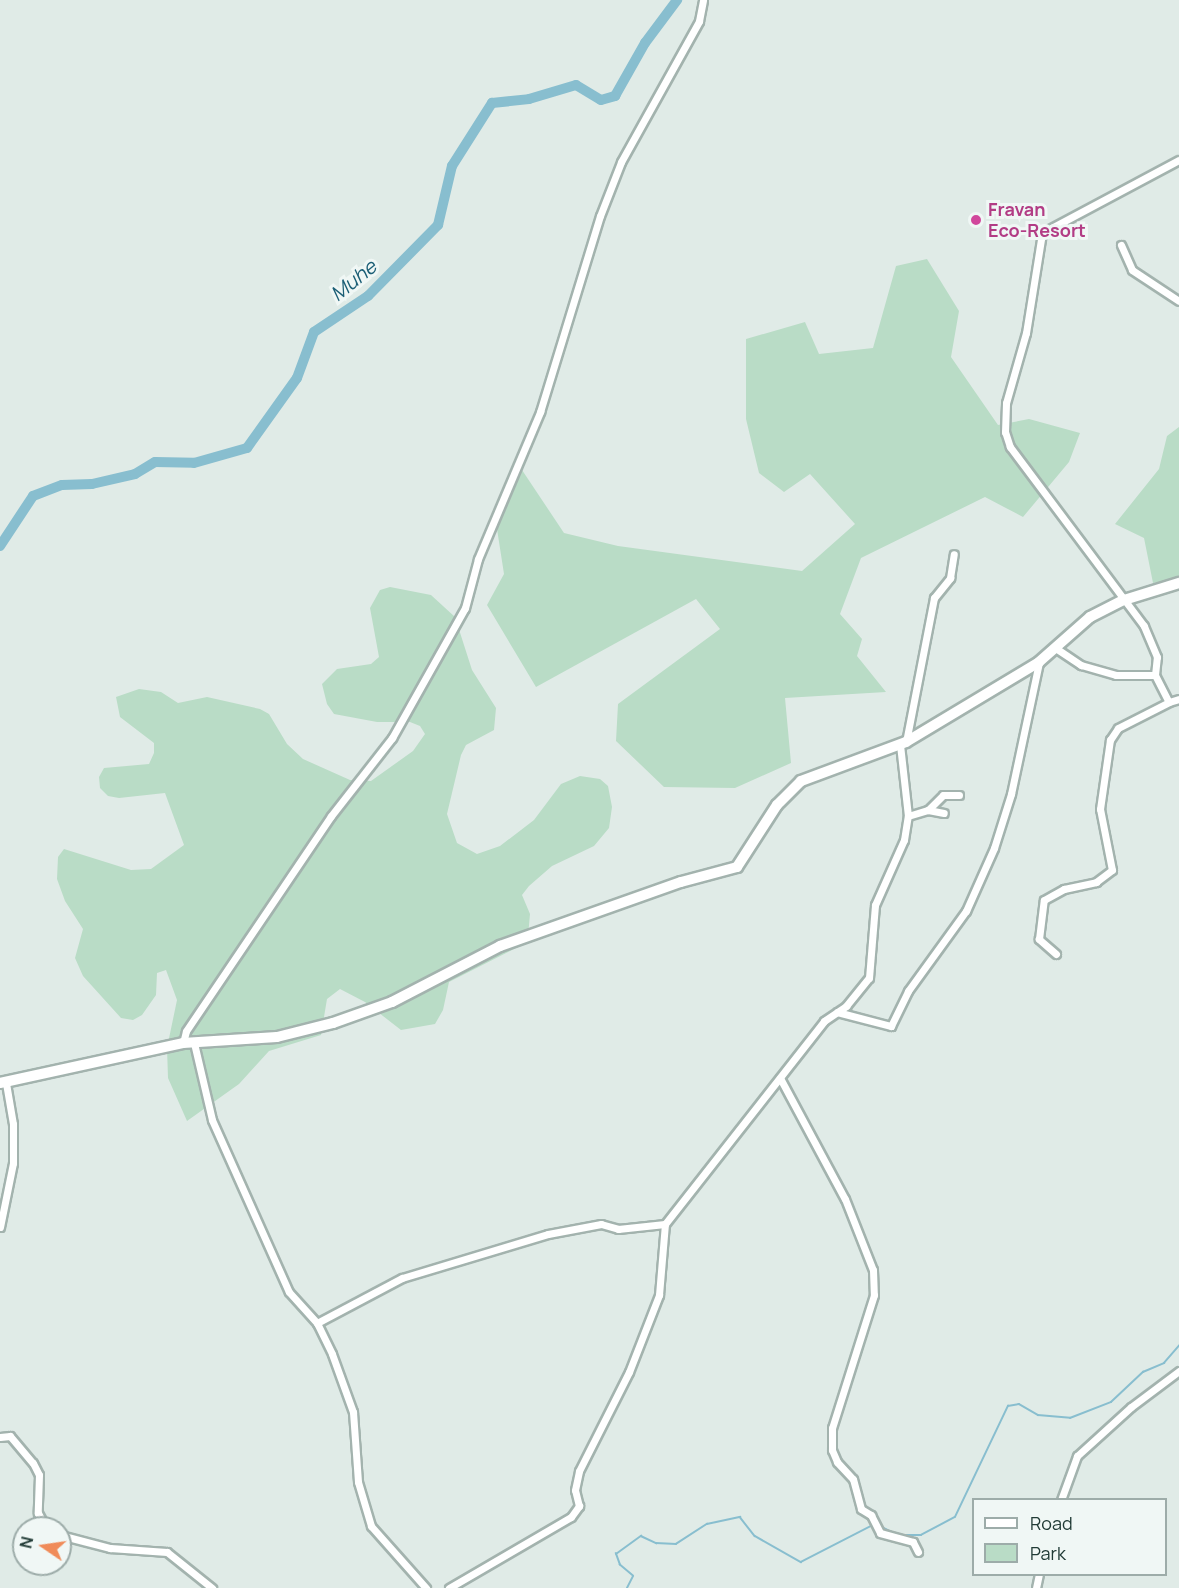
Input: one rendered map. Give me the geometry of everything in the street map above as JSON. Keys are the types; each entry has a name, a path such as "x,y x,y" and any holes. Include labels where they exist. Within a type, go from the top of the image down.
{"main road":[{"path":"3,1083 189,1043 277,1037 333,1023 392,1002 500,946 681,882 736,867 777,805 801,781 838,764 903,743 1039,662 1057,649 1090,616 1124,600 1179,583"}],"street":[{"path":"426,1588 371,1526 358,1482 353,1412 317,1323 289,1292 212,1120 186,1031 331,816 392,738 465,608 478,559 540,412 600,216 621,162 699,21 703,0"},
{"path":"1169,702 1155,675 1157,657 1149,636 1010,447 1005,432 1006,403 1026,333 1042,233 1179,160"},
{"path":"1120,245 1132,270 1179,301"},
{"path":"449,1588 571,1517 579,1506 575,1490 579,1471 629,1372 659,1294 665,1224 824,1021 837,1012 869,978 875,905 904,840 909,816 903,743 934,598 950,578 954,554"},
{"path":"1057,649 1081,665 1116,675 1155,675"},
{"path":"837,1012 891,1026 908,991 966,911 994,848 1011,794 1039,662"},
{"path":"1056,954 1039,939 1044,900 1064,889 1096,882 1112,870 1100,809 1110,740 1118,728 1179,699"},
{"path":"909,816 928,810 943,795 959,795"},
{"path":"928,810 944,813"},
{"path":"780,1078 845,1199 873,1270 874,1295 832,1428 832,1450 837,1462 853,1479 861,1509 871,1515 880,1533 913,1542 918,1552"},
{"path":"0,1227 13,1162 13,1124 3,1083"},
{"path":"317,1323 402,1278 548,1234 601,1224 618,1229 665,1224"},
{"path":"1061,1498 1077,1456 1131,1407 1179,1371"},
{"path":"0,1437 9,1436 33,1463 39,1475 40,1516"},
{"path":"72,1538 110,1548 167,1552 212,1588"}],"green space":[{"path":"927,259 959,311 951,357 998,425 1029,419 1080,433 1069,462 1023,517 985,497 861,558 840,614 862,639 857,656 886,692 785,698 791,763 735,788 664,787 616,741 618,704 720,629 696,599 536,687 487,605 504,574 497,529 518,464 564,533 618,546 802,571 855,524 810,474 784,492 759,473 746,419 746,339 805,322 819,354 873,348 896,266"},
{"path":"1179,427 1179,579 1153,583 1144,538 1115,524 1159,469 1167,436"},
{"path":"390,587 431,595 455,617 472,670 496,708 494,730 466,745 461,755 447,814 457,843 477,854 500,846 534,820 561,784 580,776 600,779 608,786 612,807 609,828 594,846 552,866 529,886 522,895 530,914 528,936 522,945 449,982 443,1010 435,1024 401,1030 365,1002 340,989 327,999 321,1035 269,1051 239,1084 187,1121 168,1078 167,1048 177,1000 166,970 157,973 156,995 142,1015 133,1020 121,1018 83,976 75,958 83,929 65,901 57,879 58,857 64,849 131,870 151,869 184,845 165,793 119,798 108,796 100,788 99,777 104,768 149,764 154,753 154,743 120,717 116,697 139,689 161,692 178,703 207,697 260,709 269,714 287,744 303,759 350,780 371,781 413,751 425,734 420,726 410,722 377,722 334,714 327,704 322,684 337,669 371,664 379,657 370,608 380,590"}],"waterway":[{"name":"Muhe","path":"0,546 33,496 62,485 92,484 135,474 155,462 194,463 247,448 297,378 314,332 368,296 438,225 452,166 492,103 529,99 576,85 601,100 615,96 645,43 677,0"},
{"path":"902,1535 921,1535 955,1517 1008,1406 1019,1404 1038,1415 1070,1418 1111,1402 1143,1372 1164,1363 1179,1346"},
{"path":"627,1588 633,1576 620,1565 616,1554 641,1536 656,1543 676,1544 707,1524 740,1517 755,1536 801,1562 873,1525"},
{"path":"880,1526 894,1533"}],"place":[{"name":"Fravan Eco-Resort","path":"976,220"}]}
